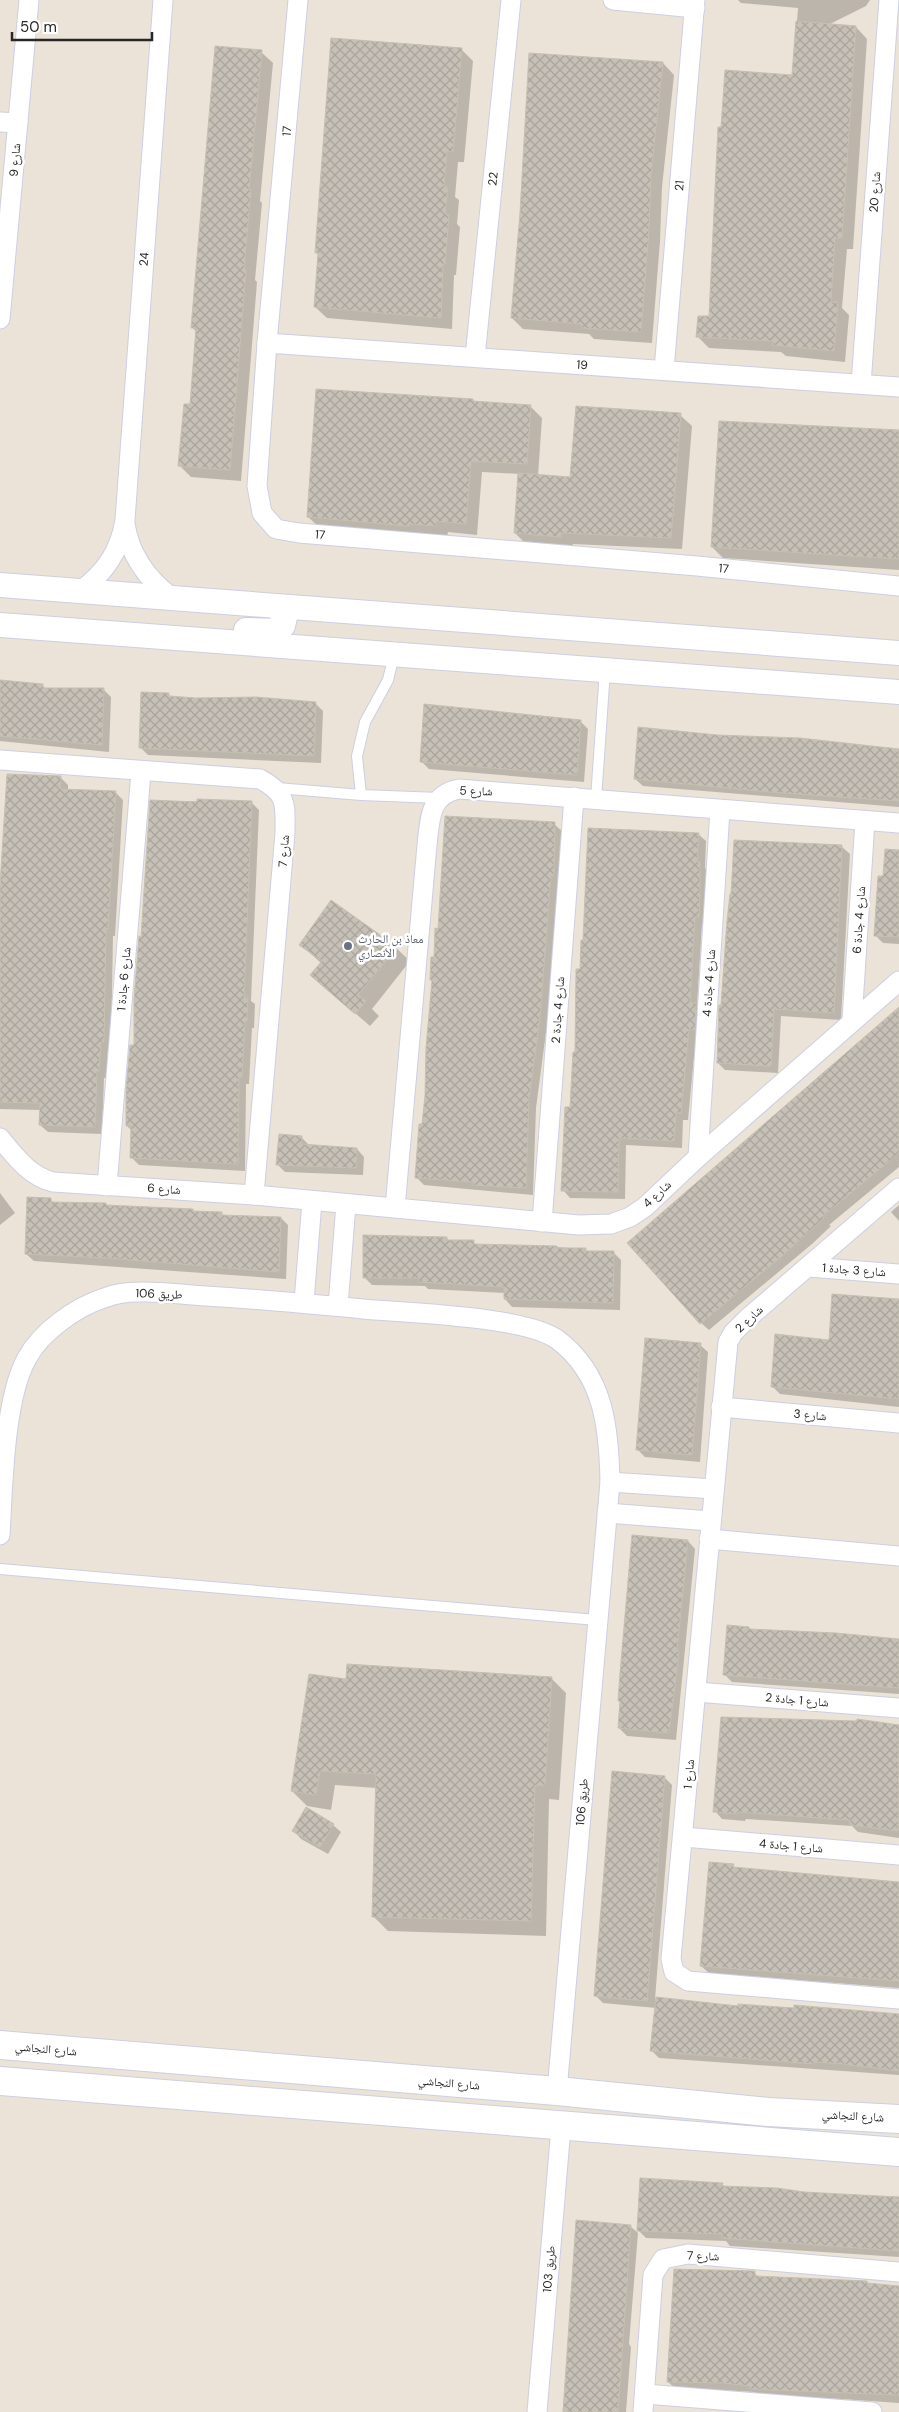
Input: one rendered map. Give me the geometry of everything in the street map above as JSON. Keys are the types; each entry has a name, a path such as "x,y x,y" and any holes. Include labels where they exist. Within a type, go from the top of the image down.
{"main road":[{"name":"شارع النجاشي","path":"0,2046 557,2092 768,2112 899,2119"},
{"path":"174,2095 185,2082 186,2076 180,2061"},
{"path":"241,2066 234,2082 236,2095 241,2101"},
{"path":"0,2081 561,2127 899,2152"}],"street":[{"name":"شارع 9","path":"0,319 9,122 29,0"},
{"name":"24","path":"80,591 107,566 119,544 125,520 163,0"},
{"name":"17","path":"298,0 267,343 257,486 262,513 276,529 300,533 899,586"},
{"name":"22","path":"475,357 510,0"},
{"path":"613,0 695,4"},
{"name":"شارع 20","path":"861,384 890,0"},
{"name":"21","path":"664,370 695,4"},
{"name":"19","path":"267,343 899,387"},
{"name":"24","path":"125,520 127,535 139,564 158,588 171,597"},
{"path":"0,585 899,653"},
{"path":"150,637 161,627 277,630 283,626 285,617 277,607"},
{"path":"0,625 899,692"},
{"path":"0,760 141,772 260,779 277,788"},
{"name":"شارع 6 جادة 1","path":"107,1186 141,772"},
{"name":"شارع 7","path":"254,1195 286,833 284,800 277,788"},
{"name":"شارع 5","path":"439,798 446,792 459,789 899,823"},
{"name":"شارع 4 جادة 2","path":"542,1222 574,797"},
{"path":"395,1208 427,845 431,814 439,798"},
{"name":"شارع 4 جادة 4","path":"698,1156 720,810"},
{"name":"شارع 4 جادة 6","path":"852,1020 865,821"},
{"name":"شارع 4","path":"346,1204 580,1225 611,1224 630,1217 645,1207 698,1156 899,981"},
{"name":"شارع 6","path":"0,1138 22,1164 41,1179 53,1182 254,1195 346,1204"},
{"name":"شارع 2","path":"709,1530 728,1342 733,1333 899,1188"},
{"path":"304,1302 312,1201"},
{"path":"338,1306 346,1204"},
{"name":"شارع 3 جادة 1","path":"809,1267 899,1274"},
{"name":"طريق 106","path":"0,1535 4,1436 14,1393 27,1357 48,1332 71,1313 104,1297 138,1292 304,1302 499,1322 534,1329 556,1339 578,1359 595,1384 604,1410 609,1439 610,1482 557,2092"},
{"name":"شارع 3","path":"721,1407 899,1423"},
{"path":"610,1482 714,1489"},
{"path":"608,1513 709,1530 899,1556"},
{"name":"شارع 1","path":"709,1530 671,1958 674,1972 688,1981 899,1999"},
{"name":"شارع 1 جادة 2","path":"696,1692 899,1708"},
{"name":"شارع 1 جادة 4","path":"683,1837 899,1855"},
{"name":"طريق 103","path":"537,2412 561,2127"},
{"name":"شارع 7","path":"644,2403 653,2275 663,2259 688,2254 899,2272"},
{"path":"644,2403 872,2412"}],"lane":[{"path":"361,795 357,756 365,722 388,680 394,655"},
{"path":"596,799 605,670"},
{"path":"277,788 361,795 439,798"},
{"path":"0,1569 597,1620"}],"building":[{"path":"796,21 856,26 842,238 835,238 831,302 838,302 834,351 773,345 773,341 696,337 698,316 709,316 718,127 721,127 725,70 792,75"},
{"path":"331,38 462,48 453,152 447,151 444,187 448,187 445,214 449,215 445,264 443,264 441,318 314,307 318,253 315,253"},
{"path":"215,46 262,50 249,190 251,190 244,269 246,270 230,470 178,466 184,404 190,404 196,328 191,328"},
{"path":"529,53 663,62 651,174 641,332 582,328 582,324 511,318 520,213"},
{"path":"316,389 473,399 473,401 531,405 527,464 471,461 466,524 436,521 436,526 410,524 409,526 307,517"},
{"path":"576,406 681,413 671,538 561,533 561,537 514,533 518,473 570,477"},
{"path":"719,421 899,430 899,559 711,547"},
{"path":"0,680 43,684 43,688 104,688 102,745 0,736"},
{"path":"141,692 169,693 169,696 196,698 256,697 316,702 314,756 139,748"},
{"path":"424,704 581,720 577,775 420,762"},
{"path":"638,727 717,735 800,738 899,749 899,801 771,792 634,779"},
{"path":"7,774 61,776 60,789 116,791 108,929 106,929 104,1042 101,1042 99,1071 97,1071 95,1127 39,1125 40,1103 0,1102 0,885"},
{"path":"197,799 252,801 244,996 248,996 242,1077 239,1077 238,1164 130,1158 131,1126 126,1126 126,1089 130,1045 134,1045 134,999 139,936 141,937 150,800 197,802"},
{"path":"445,816 555,822 554,876 551,875 540,1016 529,1099 526,1188 473,1185 474,1182 415,1178 419,1124 422,1124 425,1096 426,1048 432,980 430,980 431,957 434,957 435,928 438,929"},
{"path":"588,828 699,833 697,862 700,862 699,917 695,917 690,1003 696,1003 695,1030 689,1029 681,1113 676,1113 674,1141 619,1138 618,1192 561,1191 565,1107 570,1107 573,1052 575,1052 576,969 580,969 581,940 583,940"},
{"path":"734,840 842,845 834,1013 774,1009 771,1066 717,1063 719,1005 721,1005"},
{"path":"885,849 899,850 899,937 874,936 878,876 883,876"},
{"name":"معاذ بن الحارث الأنصاري","path":"331,900 397,947 358,995 366,1001 355,1014 310,975 322,961 299,945"},
{"path":"899,1007 899,1153 823,1216 824,1218 783,1255 700,1324 627,1243"},
{"path":"279,1134 302,1136 301,1144 357,1148 356,1168 276,1165"},
{"path":"27,1197 51,1198 51,1202 106,1203 106,1205 222,1212 222,1215 281,1217 279,1272 107,1258 25,1254"},
{"path":"363,1235 447,1237 447,1240 474,1240 474,1244 557,1246 557,1248 586,1248 586,1251 614,1251 613,1303 504,1299 504,1287 419,1282 419,1278 363,1278"},
{"path":"832,1294 899,1299 899,1399 771,1387 775,1334 829,1340"},
{"path":"645,1338 701,1343 692,1455 636,1450"},
{"path":"632,1535 688,1540 677,1651 679,1651 669,1733 618,1728 620,1673"},
{"path":"727,1625 749,1627 749,1629 836,1633 899,1639 899,1688 723,1675"},
{"path":"347,1664 552,1677 545,1786 535,1785 531,1921 372,1917 376,1774 320,1771 316,1795 291,1791 309,1674 346,1679"},
{"path":"721,1717 857,1721 857,1719 899,1725 898,1831 850,1825 850,1820 713,1812"},
{"path":"612,1771 665,1776 647,2001 594,1996"},
{"path":"306,1807 334,1824 320,1847 292,1831"},
{"path":"709,1862 734,1864 733,1867 899,1882 899,1981 700,1966"},
{"path":"656,1997 738,2006 738,2004 794,2008 794,2005 899,2014 899,2071 843,2064 815,2062 814,2064 650,2051"},
{"path":"640,2178 723,2183 722,2186 899,2197 899,2251 722,2238 722,2234 637,2231"},
{"path":"576,2220 631,2225 618,2412 563,2412"},
{"path":"674,2269 755,2271 755,2276 867,2281 867,2283 899,2286 899,2395 750,2389 750,2386 723,2383 667,2382"}],"place":[{"name":"معاذ بن الحارث الأنصاري","path":"348,946"}]}
